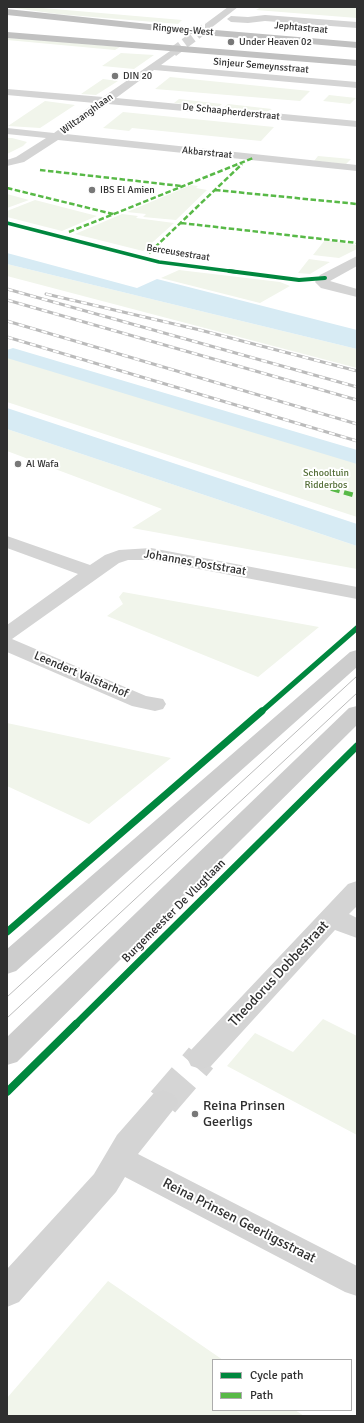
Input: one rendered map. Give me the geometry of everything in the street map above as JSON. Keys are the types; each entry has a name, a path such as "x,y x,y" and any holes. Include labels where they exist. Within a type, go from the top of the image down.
{"highway":[{"path":"7,12 168,29 357,44"},
{"name":"Ringweg-West","path":"7,21 57,28 357,56"},
{"path":"114,23 357,44"},
{"name":"Ringweg-West","path":"7,26 57,28 357,50"},
{"path":"57,28 168,29"},
{"path":"57,28 136,44"},
{"path":"7,35 136,44 357,63"}],"main road":[{"path":"7,964 357,656"},
{"name":"Burgemeester De Vlugtlaan","path":"7,1054 357,713"}],"street":[{"path":"208,26 234,7"},
{"name":"Jephtastraat","path":"231,19 248,20 265,18 357,25"},
{"name":"Jephtastraat","path":"248,20 250,23 258,25 357,33"},
{"name":"Wiltzanghlaan","path":"7,168 16,164 173,52"},
{"name":"Sinjeur Semeynsstraat","path":"178,69 193,61 254,66"},
{"name":"Sinjeur Semeynsstraat","path":"153,67 357,85"},
{"name":"Sinjeur Semeynsstraat","path":"323,72 336,76 330,82"},
{"name":"De Schaapherderstraat","path":"7,92 357,124"},
{"name":"Akbarstraat","path":"7,131 357,168"},
{"name":"Wiltzanghlaan","path":"7,163 20,160"},
{"path":"357,260 324,278 322,282 326,285 357,293"},
{"path":"7,542 93,573"},
{"name":"Johannes Poststraat","path":"7,634 112,559 126,554 137,553 357,593"},
{"name":"Leendert Valstarhof","path":"7,644 140,701 155,704"},
{"name":"Theodorus Dobbestraat","path":"201,1058 357,890"},
{"path":"332,917 357,929"},
{"path":"7,1292 105,1183 121,1160 128,1144 163,1102"},
{"name":"Reina Prinsen Geerligsstraat","path":"121,1160 357,1282"}],"green space":[{"path":"7,7 31,7 182,20 178,24 57,14"},
{"path":"261,7 357,7 357,18 256,10"},
{"path":"7,38 120,47 115,50 7,40"},
{"path":"121,53 154,55 134,69 102,66"},
{"path":"170,77 310,91 300,101 155,89"},
{"path":"103,79 118,81 96,95 81,94"},
{"path":"329,95 356,98 350,104 323,101"},
{"path":"179,99 222,104 217,108 174,103"},
{"path":"45,101 75,105 40,128 8,126"},
{"path":"228,104 272,109 266,112 223,108"},
{"path":"123,112 274,127 261,141 132,128 129,131 103,128"},
{"path":"7,138 27,142 23,146 7,154"},
{"path":"318,156 351,159 346,164 314,161"},
{"path":"191,185 198,186 196,188 207,190 176,220 143,217 146,214 127,212"},
{"path":"7,194 29,200 7,208"},
{"path":"35,200 97,216 62,231 7,217 7,211"},
{"path":"122,214 138,216 136,218 174,223 143,251 75,234"},
{"path":"325,240 357,245 357,249 339,258 313,255"},
{"path":"309,259 330,262 310,274 298,273"},
{"path":"7,264 357,349 357,368 7,276"},
{"path":"179,270 280,282 290,286 260,303 161,278"},
{"name":"Schooltuin Ridderbos","path":"7,354 357,459 357,517 7,402"},
{"path":"7,429 357,546 357,569 132,528 162,509 7,451"},
{"path":"123,592 319,627 258,677 107,616 123,604 119,597"},
{"path":"7,723 171,758 89,824 7,786"},
{"path":"323,1019 357,1036 357,1135 227,1066 255,1033 293,1052"},
{"path":"108,1281 222,1359 212,1359 212,1411 296,1411 304,1416 7,1416 7,1398"}],"water":[{"path":"7,253 137,288 157,279 357,330 357,349 7,264"},
{"path":"7,408 357,524 357,546 7,429"}],"waterway":[{"path":"13,354 357,457"}],"tunnel":[{"path":"173,52 208,26"},
{"path":"163,1102 201,1058"}],"tram line":[{"path":"7,997 357,676"},
{"path":"7,1018 357,693"}],"railway":[{"path":"7,289 357,387"},
{"path":"46,294 200,330 357,371"},
{"path":"7,300 357,400"},
{"path":"7,321 357,424"},
{"path":"7,337 357,441"}],"marked path":[{"path":"69,232 253,158"},
{"path":"149,253 242,164"},
{"path":"40,170 181,186"},
{"path":"7,188 113,214"},
{"path":"215,190 357,204"},
{"path":"181,223 357,243"},
{"path":"318,485 357,496"}],"cycle path":[{"name":"Berceusestraat","path":"7,223 159,262 299,280 325,278"},
{"path":"7,932 357,628"},
{"path":"7,1092 357,746"}],"place":[{"name":"Under Heaven 02","path":"231,42"},
{"name":"DIN 20","path":"115,76"},
{"name":"IBS El Amien","path":"92,190"},
{"name":"Al Wafa","path":"18,464"},
{"name":"Reina Prinsen Geerligs","path":"195,1114"}]}
